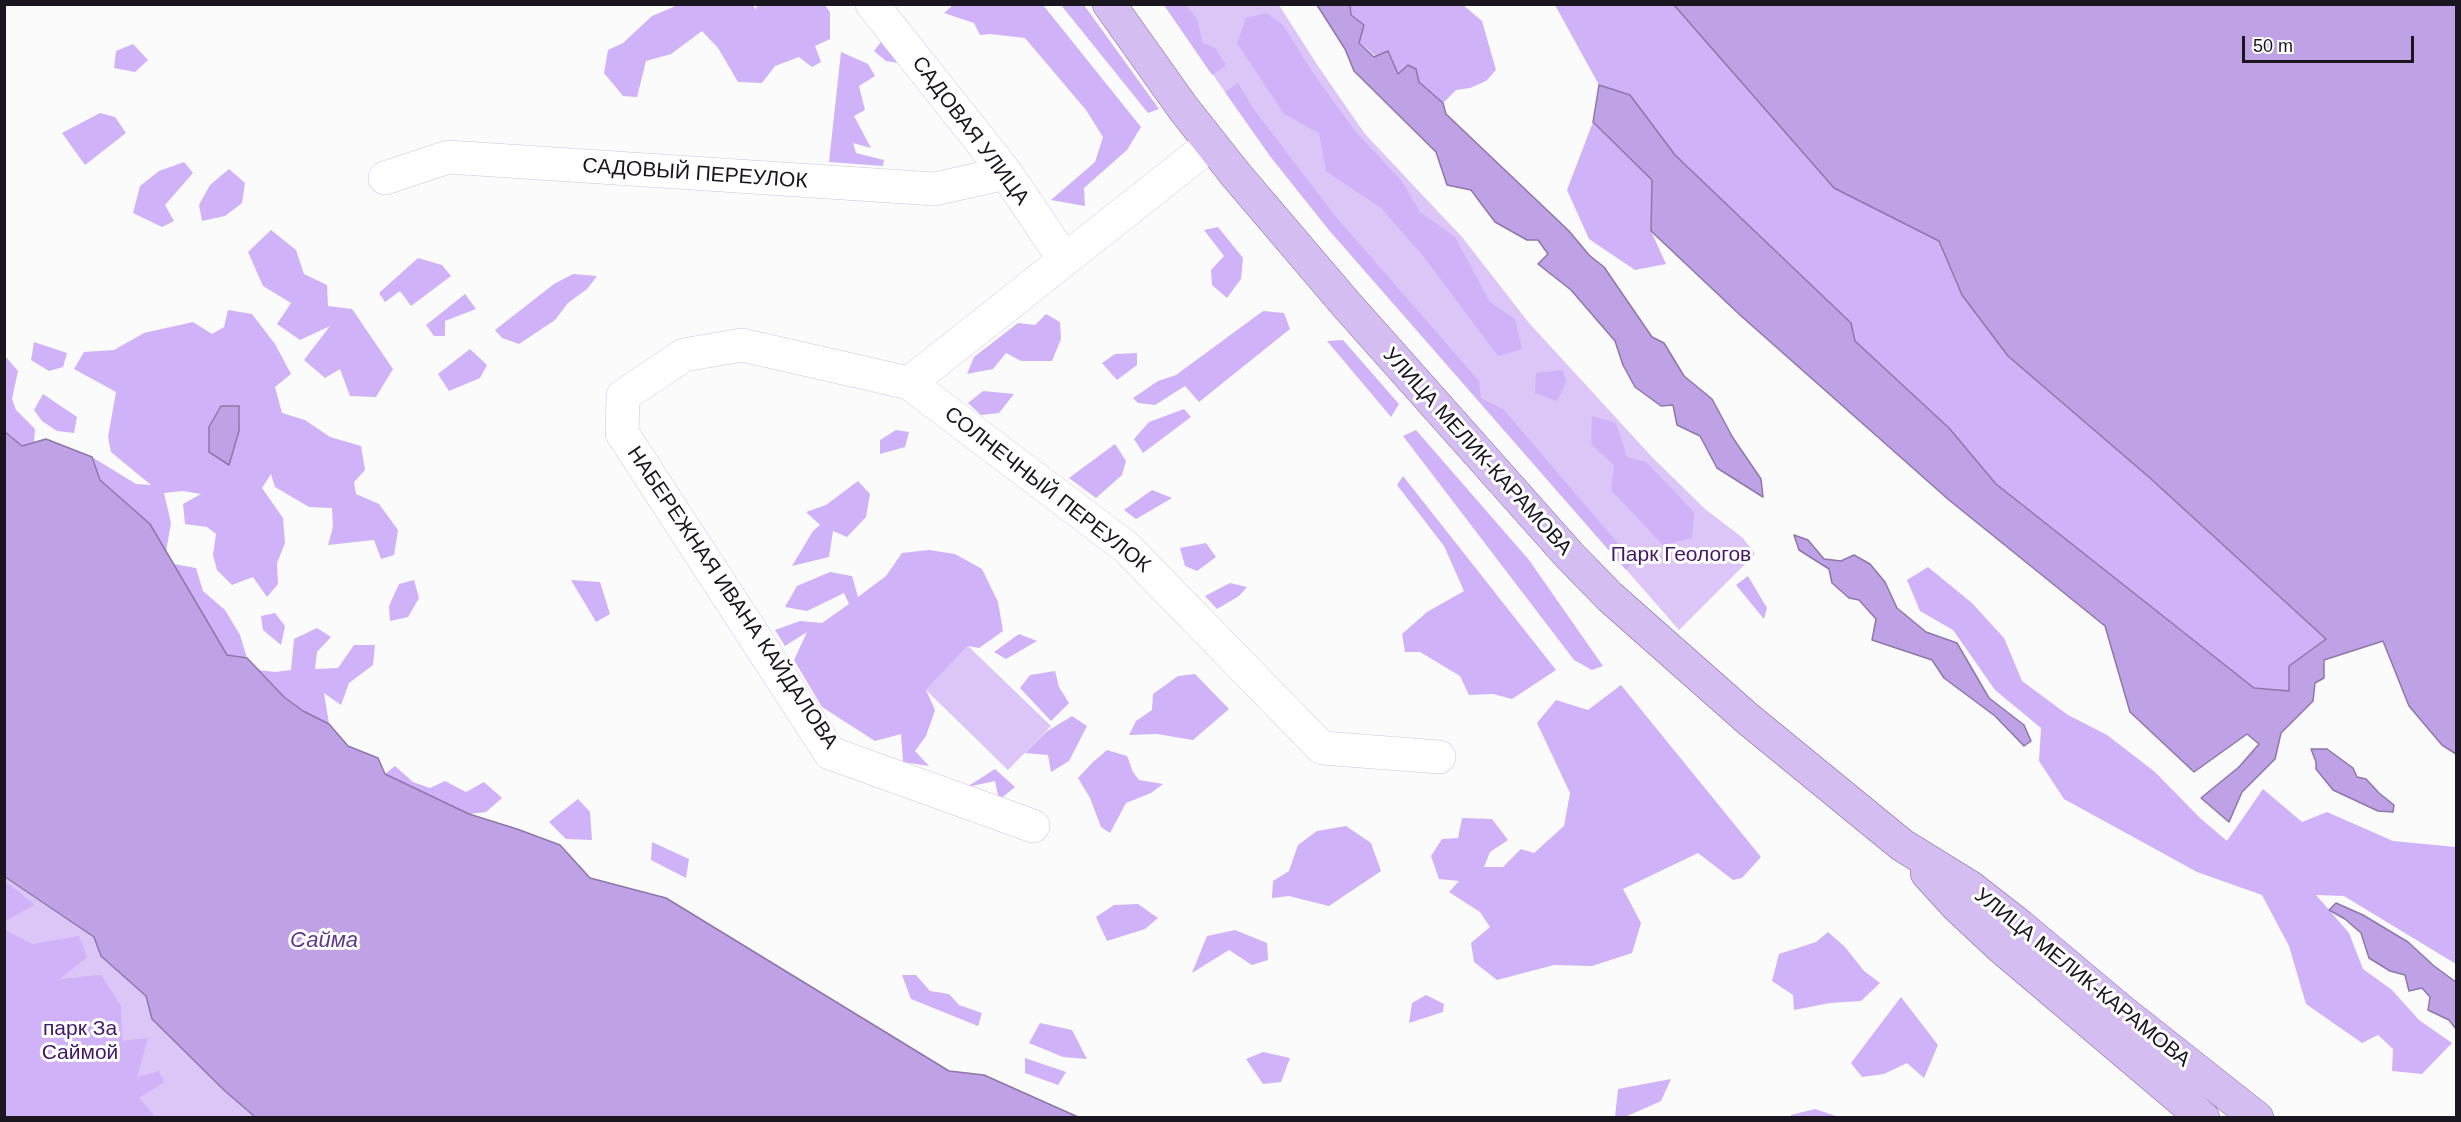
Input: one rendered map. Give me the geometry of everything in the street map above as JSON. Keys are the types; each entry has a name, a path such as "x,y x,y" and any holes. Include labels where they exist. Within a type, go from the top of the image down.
{"main road":[{"name":"УЛИЦА МЕЛИК-КАРАМОВА","path":"1109,4 1211,144 1345,303 1586,573 1748,719 1902,845 1970,887 2257,1118"},
{"name":"УЛИЦА МЕЛИК-КАРАМОВА","path":"1902,845 1972,920 2203,1118"}],"street":[{"name":"САДОВАЯ УЛИЦА","path":"872,4 1006,173 1065,259"},
{"path":"909,383 1211,144"},
{"name":"САДОВЫЙ ПЕРЕУЛОК","path":"385,178 448,157 935,189 1006,173"},
{"name":"СОЛНЕЧНЫЙ ПЕРЕУЛОК","path":"623,414 623,396 684,355 742,345 909,383 1126,546 1322,748 1439,757"},
{"name":"НАБЕРЕЖНАЯ ИВАНА КАЙДАЛОВА","path":"623,414 622,433 830,753 1033,826"}],"green space":[{"path":"824,4 830,12 830,39 815,46 821,62 812,67 799,57 775,66 762,83 738,82 718,48 702,31 671,54 646,61 637,97 623,96 604,73 608,50 623,43 652,16 678,5 753,5 756,10 757,5"},
{"path":"954,4 1043,5 1141,127 1127,150 1084,188 1085,206 1051,200 1095,162 1103,137 1086,110 1025,38 980,35 974,23 944,13"},
{"path":"1061,5 1084,5 1159,109 1148,113"},
{"name":"Парк Геологов","path":"1164,5 1279,5 1365,134 1462,237 1529,323 1652,457 1705,509 1743,538 1755,554 1679,630 1329,230 1270,156"},
{"path":"1164,5 1186,5 1197,19 1203,43 1215,48 1226,65 1212,75"},
{"path":"1350,5 1463,5 1482,21 1496,70 1486,81 1470,88 1456,90 1443,103 1419,82 1398,75 1359,42 1364,25 1351,15"},
{"path":"1555,5 1677,5 1834,188 1939,241 1962,295 2008,356 2150,478 2326,639 2289,666 2289,691 2254,688 1996,484 1949,428 1855,341 1851,323 1675,155 1630,95 1599,85"},
{"path":"1266,13 1283,25 1315,76 1355,131 1401,180 1420,212 1455,237 1490,302 1515,319 1522,349 1498,356 1424,257 1381,208 1326,171 1319,133 1284,114 1237,43 1246,18"},
{"path":"884,38 904,64 886,61 874,51"},
{"path":"133,44 148,60 135,72 114,68 116,51"},
{"path":"841,52 868,64 875,76 859,86 865,110 854,116 871,148 853,143 856,153 884,160 883,166 829,162"},
{"path":"1238,83 1252,107 1336,217 1479,381 1481,398 1503,409 1633,561 1626,570 1329,230 1270,156 1225,92"},
{"path":"100,113 115,117 126,133 85,165 62,133"},
{"path":"1593,122 1652,180 1651,231 1666,264 1635,270 1589,239 1567,190"},
{"path":"184,162 193,173 165,205 174,221 162,227 133,213 140,186 159,171"},
{"path":"229,169 245,183 242,203 225,216 202,221 199,205 210,185"},
{"path":"1218,227 1243,258 1241,279 1227,298 1212,285 1211,270 1224,256 1204,230"},
{"path":"271,230 296,250 304,274 327,285 328,306 352,309 393,369 376,397 350,396 340,369 325,378 304,360 330,326 300,340 277,324 291,303 263,286 248,252"},
{"path":"418,258 442,265 451,276 411,306 400,291 385,302 379,293"},
{"path":"573,274 597,276 587,289 568,303 555,320 519,344 502,338 495,330 554,284"},
{"path":"465,294 476,309 445,321 445,336 434,336 426,325"},
{"path":"228,310 252,314 275,344 291,374 275,387 282,413 305,420 330,437 361,446 365,470 354,482 356,494 379,504 398,530 394,555 381,559 374,540 328,545 333,527 332,508 309,507 275,487 271,474 262,488 283,518 285,543 277,563 278,584 267,597 253,577 232,585 217,570 213,555 216,534 207,527 185,524 183,504 201,494 183,491 164,493 171,523 166,552 150,524 100,480 92,457 136,484 151,485 111,452 108,437 116,392 74,369 84,352 114,350 144,333 193,322 212,334 224,327"},
{"path":"1263,311 1284,313 1290,329 1199,402 1185,386 1155,405 1138,403 1133,398 1158,381 1176,375"},
{"path":"1046,314 1060,322 1061,339 1052,361 1021,361 1006,353 993,369 967,374 974,357 1018,323 1035,325"},
{"path":"1343,340 1399,404 1391,417 1327,341"},
{"path":"34,342 67,353 63,367 49,371 31,360"},
{"path":"470,349 487,365 480,378 449,391 438,374"},
{"path":"1137,353 1137,365 1117,380 1102,363 1115,354"},
{"path":"5,356 18,371 12,399 16,410 35,429 34,442 22,446 5,431"},
{"path":"1563,370 1566,382 1557,401 1535,393 1536,373"},
{"path":"983,391 1014,394 999,413 981,415 968,403"},
{"path":"43,394 77,417 74,433 57,431 42,421 34,410"},
{"path":"1184,409 1191,417 1143,453 1134,439 1149,422"},
{"path":"1592,416 1616,423 1627,457 1646,462 1694,512 1692,538 1663,545 1611,490 1614,465 1591,444"},
{"path":"896,430 909,432 905,447 880,454 880,440"},
{"path":"1416,430 1529,560 1603,666 1592,670 1574,660 1403,436"},
{"path":"1115,444 1126,461 1122,475 1096,498 1069,478"},
{"path":"1403,476 1556,670 1512,699 1493,694 1469,695 1460,676 1420,652 1405,652 1402,634 1427,612 1464,591 1444,546 1397,485"},
{"path":"858,481 870,494 866,517 847,537 833,531 829,557 792,566 813,531 820,525 806,512 826,505"},
{"path":"1152,490 1172,498 1136,519 1124,510"},
{"path":"1206,543 1216,557 1197,571 1185,566 1180,548"},
{"path":"929,550 955,554 982,569 998,602 1003,631 979,648 968,646 926,690 935,710 926,736 915,751 929,766 903,762 901,734 875,741 822,707 794,660 807,632 785,646 775,630 800,621 822,623 849,604 844,593 807,611 785,607 797,586 830,572 852,576 858,597 886,576 902,553"},
{"path":"174,564 196,568 203,591 225,610 240,635 247,658 227,655"},
{"path":"1928,567 1972,603 2004,638 2022,681 2068,715 2107,735 2155,772 2200,818 2227,841 2263,789 2302,822 2327,812 2393,841 2456,847 2456,964 2344,896 2316,895 2349,933 2363,969 2392,990 2419,1020 2452,1043 2422,1074 2392,1071 2393,1049 2378,1035 2362,1043 2306,1004 2289,946 2262,895 2197,872 2064,799 2039,761 2041,728 1995,690 1953,630 1920,611 1907,580"},
{"path":"1748,576 1767,608 1764,619 1736,585"},
{"path":"414,580 419,598 408,617 390,621 389,606 399,584"},
{"path":"571,580 600,582 610,614 596,622"},
{"path":"1230,583 1247,587 1239,596 1217,609 1205,596"},
{"path":"275,613 285,626 281,645 263,630 261,616"},
{"path":"317,628 331,637 317,652 315,669 338,668 354,645 375,645 373,665 349,683 341,705 324,693 329,724 303,711 284,697 258,670 275,672 291,670 294,639"},
{"path":"1019,634 1037,641 1006,659 994,652"},
{"path":"968,646 1051,726 1008,770 926,690"},
{"path":"1055,671 1059,687 1069,703 1051,721 1020,688 1030,675"},
{"path":"1195,674 1229,709 1193,740 1157,734 1129,735 1136,721 1152,710 1153,694 1178,676"},
{"path":"1621,685 1761,857 1742,878 1733,880 1698,853 1623,889 1641,923 1632,953 1592,966 1554,965 1497,980 1474,962 1471,943 1490,927 1480,912 1449,892 1459,881 1439,879 1431,856 1442,839 1458,838 1462,818 1492,819 1508,840 1490,852 1484,867 1503,867 1521,849 1534,853 1564,826 1570,793 1537,723 1556,700 1588,710"},
{"path":"1072,716 1087,726 1069,761 1051,772 1048,755 1025,753 1046,732"},
{"path":"1107,750 1127,756 1139,780 1163,784 1151,793 1126,803 1110,833 1101,827 1090,798 1078,778"},
{"path":"395,766 413,782 430,788 445,781 466,792 484,782 502,798 486,812 469,814 385,774"},
{"path":"995,769 1015,787 999,800 995,781 967,787"},
{"path":"578,799 590,812 592,840 566,839 549,822"},
{"path":"1346,826 1371,843 1381,871 1329,906 1289,896 1272,898 1273,881 1289,871 1298,845 1317,831"},
{"path":"652,842 689,859 686,878 651,860"},
{"name":"парк За Саймой","path":"4,877 94,937 102,956 146,996 152,1019 225,1091 255,1117 5,1117"},
{"path":"4,881 35,905 5,921"},
{"path":"1138,904 1158,918 1145,929 1107,941 1096,917 1114,905"},
{"name":"парк За Саймой","path":"5,930 32,944 79,936 87,957 60,979 101,975 121,1006 122,1041 148,1038 137,1077 159,1071 164,1082 139,1098 155,1117 5,1117"},
{"path":"1235,930 1267,943 1268,960 1252,965 1229,950 1192,973 1207,936"},
{"path":"1828,932 1845,947 1864,971 1880,983 1861,1001 1830,1003 1794,1010 1793,995 1772,981 1779,954 1816,942"},
{"path":"902,975 916,975 930,991 949,994 959,1005 982,1013 978,1026 911,999"},
{"path":"1426,995 1444,1004 1443,1012 1409,1023 1412,1003"},
{"path":"1901,997 1938,1045 1924,1078 1907,1063 1884,1074 1862,1077 1851,1063"},
{"path":"1040,1023 1072,1030 1087,1059 1063,1057 1029,1043"},
{"path":"1263,1052 1290,1058 1281,1082 1263,1084 1246,1059"},
{"path":"1025,1058 1066,1072 1058,1085 1025,1073"},
{"path":"1671,1079 1661,1101 1625,1117 1615,1117 1618,1089"},
{"path":"1815,1109 1839,1117 1790,1117 1791,1115"}],"water":[{"path":"1317,5 1350,5 1351,15 1364,25 1359,43 1374,57 1388,51 1398,74 1408,65 1416,69 1419,82 1443,103 1446,114 1569,231 1589,255 1604,267 1652,337 1664,343 1684,376 1712,399 1733,438 1761,479 1763,497 1717,468 1700,436 1677,425 1673,405 1661,406 1635,387 1623,365 1615,341 1571,290 1538,264 1548,254 1538,240 1527,240 1495,222 1471,190 1447,185 1436,152 1354,71 1345,49"},
{"path":"1674,5 2456,5 2456,754 2442,745 2409,706 2383,641 2324,660 2324,678 2315,683 2313,701 2281,733 2275,759 2242,792 2229,822 2201,798 2239,767 2259,744 2247,734 2194,772 2130,712 2105,626 1949,500 1740,315 1651,231 1652,180 1593,122 1599,85 1630,95 1675,155 1851,323 1855,341 1949,428 1996,484 2254,688 2289,691 2289,666 2326,639 2150,478 2008,356 1962,295 1939,241 1834,188"},
{"path":"221,406 239,406 239,431 229,465 209,452 209,427"},
{"name":"Сайма","path":"4,431 22,446 46,439 92,457 100,480 150,524 227,655 247,658 284,697 303,711 329,724 348,746 378,758 385,774 469,814 560,845 590,878 666,898 949,1071 984,1075 1078,1117 255,1117 225,1091 152,1019 146,996 101,956 94,937 5,877"},
{"path":"1794,535 1808,540 1824,559 1841,561 1854,555 1870,564 1885,582 1897,608 1926,632 1957,643 1989,698 2024,725 2031,741 2024,746 1995,716 1944,678 1932,660 1872,640 1876,619 1859,600 1849,598 1832,583 1829,569 1799,550"},
{"path":"2311,749 2327,749 2353,768 2357,777 2366,779 2394,805 2393,812 2378,811 2333,790 2316,769"},
{"path":"2336,903 2363,915 2408,942 2456,982 2456,1029 2449,1020 2428,1010 2430,997 2422,988 2409,991 2405,975 2390,971 2369,958 2361,933 2345,919 2329,910"}]}
